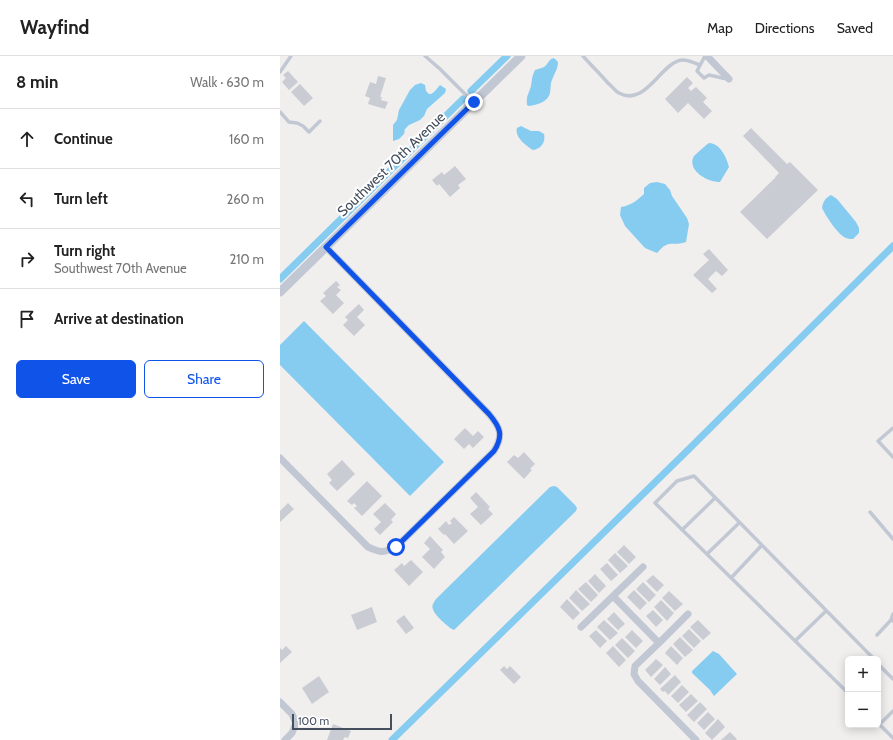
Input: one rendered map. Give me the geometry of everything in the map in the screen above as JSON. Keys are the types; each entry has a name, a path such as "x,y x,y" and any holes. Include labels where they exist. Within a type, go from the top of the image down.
{"street":[{"name":"Southwest 70th Avenue","path":"280,292 521,56"},
{"path":"706,56 729,79"},
{"path":"280,458 368,547 377,551 387,551 396,547 494,451 499,443 500,432 497,423 326,247"},
{"path":"581,627 643,567"},
{"path":"613,596 659,643"},
{"path":"688,614 635,666 634,674 696,740"},
{"path":"280,702 292,714 296,723 292,733 285,740"}],"lane":[{"path":"280,72 291,56"},
{"path":"425,56 474,102"},
{"path":"583,56 617,91 629,96 634,96 648,88 677,61 690,61 700,65"},
{"path":"706,56 697,71 704,78 709,75 729,79"},
{"path":"280,112 289,122 297,123 309,132 320,121"},
{"path":"893,428 878,441 893,457"},
{"path":"847,692 655,503 677,481 694,476 871,656"},
{"path":"682,530 715,498"},
{"path":"870,512 893,539"},
{"path":"707,554 739,523"},
{"path":"731,578 762,545"},
{"path":"795,641 826,611"},
{"path":"877,635 892,620 893,614"},
{"path":"881,667 893,679"},
{"path":"881,722 893,711"},
{"path":"881,726 893,738"}],"water":[{"path":"554,58 558,62 558,65 551,82 549,96 545,101 539,104 527,105 527,97 535,70 544,67"},
{"path":"421,83 425,85 426,91 429,94 434,92 440,85 446,89 445,93 427,109 424,116 420,120 409,125 399,139 393,141 393,125 397,120 399,110 410,90 415,85"},
{"path":"521,126 531,131 539,131 544,134 544,142 541,147 533,150 521,140 517,134 517,128"},
{"path":"709,143 720,148 728,163 729,167 720,182 715,182 704,178 693,166 692,161 694,156"},
{"path":"657,182 665,184 670,190 689,224 686,242 668,244 661,248 657,253 645,248 625,226 620,215 621,207 636,201 644,194 644,188 650,183"},
{"path":"831,195 837,199 856,222 859,228 859,233 853,239 846,238 839,233 822,208 827,197"},
{"path":"304,321 444,462 410,496 280,365 280,345"},
{"path":"550,487 557,487 575,505 577,508 576,511 454,630 449,627 433,610 433,604"},
{"path":"713,651 719,654 737,674 714,696 710,690 692,673 692,671"}],"building":[{"path":"288,71 298,82 289,90 282,82 286,78 283,75"},
{"path":"378,76 386,78 380,97 382,97 381,100 388,102 385,109 368,104 370,98 365,96 370,82 376,84"},
{"path":"687,77 693,83 688,88 691,91 696,87 707,98 703,102 712,111 704,119 688,103 678,113 665,99"},
{"path":"300,84 313,98 304,106 291,92"},
{"path":"751,128 787,164 790,162 818,190 767,239 740,212 779,173 743,136"},
{"path":"455,166 466,179 458,185 460,188 450,197 439,184 437,186 432,180 442,172 444,175"},
{"path":"709,249 728,270 722,276 716,271 708,279 717,289 712,293 693,275 709,260 703,254"},
{"path":"336,281 340,285 337,287 341,290 336,295 344,303 333,314 320,301 326,296 323,293"},
{"path":"359,304 364,310 357,317 365,325 354,336 343,325 348,320 345,317"},
{"path":"465,428 473,436 478,431 484,437 473,448 469,444 464,449 454,439"},
{"path":"524,452 535,464 524,479 507,462 514,455 518,458"},
{"path":"342,460 355,474 337,491 329,483 332,480 327,474"},
{"path":"367,481 382,496 362,516 354,508 357,506 354,503 352,505 347,501"},
{"path":"476,492 490,507 488,509 493,514 481,525 470,514 478,507 470,498"},
{"path":"288,503 294,509 280,522 280,511"},
{"path":"385,503 396,514 391,520 393,522 380,535 374,529 381,522 373,514"},
{"path":"454,517 468,531 454,544 438,529 446,521 449,525 452,523 450,521"},
{"path":"430,536 443,550 441,552 445,557 434,569 422,557 430,549 424,543"},
{"path":"624,545 636,557 629,564 617,552"},
{"path":"615,553 628,566 620,573 608,560"},
{"path":"411,560 423,572 409,586 394,570 402,563 404,566"},
{"path":"607,563 618,575 611,581 600,569"},
{"path":"595,574 606,586 599,593 588,581"},
{"path":"653,575 664,585 657,592 646,581"},
{"path":"586,582 598,595 591,602 578,589"},
{"path":"643,582 656,595 649,602 636,589"},
{"path":"576,590 590,604 582,611 569,598"},
{"path":"634,590 647,603 640,610 627,597"},
{"path":"669,591 683,604 675,611 662,598"},
{"path":"567,599 580,613 573,620 560,607"},
{"path":"661,600 674,613 667,621 654,607"},
{"path":"372,607 377,622 357,630 351,615"},
{"path":"653,610 663,620 656,627 646,616"},
{"path":"614,612 625,624 618,630 607,619"},
{"path":"404,615 414,628 406,634 396,621"},
{"path":"604,620 618,633 610,640 597,627"},
{"path":"698,620 711,633 703,640 690,627"},
{"path":"689,629 701,641 694,648 682,636"},
{"path":"596,630 607,641 600,648 589,636"},
{"path":"632,630 643,641 636,648 625,637"},
{"path":"680,637 693,650 685,657 673,644"},
{"path":"622,638 635,651 628,658 615,645"},
{"path":"286,646 292,652 280,663 280,648 282,650"},
{"path":"613,646 626,660 619,667 606,653"},
{"path":"671,646 683,658 677,665 665,653"},
{"path":"656,659 663,665 651,677 645,670"},
{"path":"504,666 507,669 510,666 521,677 514,684 500,670"},
{"path":"665,667 671,674 660,685 654,679"},
{"path":"675,675 681,682 668,695 665,691 663,692 660,689"},
{"path":"319,676 329,692 312,704 302,688"},
{"path":"682,685 689,692 678,703 671,696"},
{"path":"691,694 698,701 686,712 679,705"},
{"path":"700,702 707,709 694,722 687,715"},
{"path":"708,712 715,719 704,730 697,723"},
{"path":"718,719 725,727 712,740 705,733"},
{"path":"333,724 351,731 348,738 345,737 343,740 327,740"},
{"path":"730,732 737,739 736,740 721,740"}],"waterway":[{"path":"471,91 507,56"},
{"path":"280,279 463,99"},
{"path":"392,740 691,447 893,246"}],"route":[{"path":"396,547 494,451 499,443 500,432 497,423 489,414 326,247 474,102"}]}
